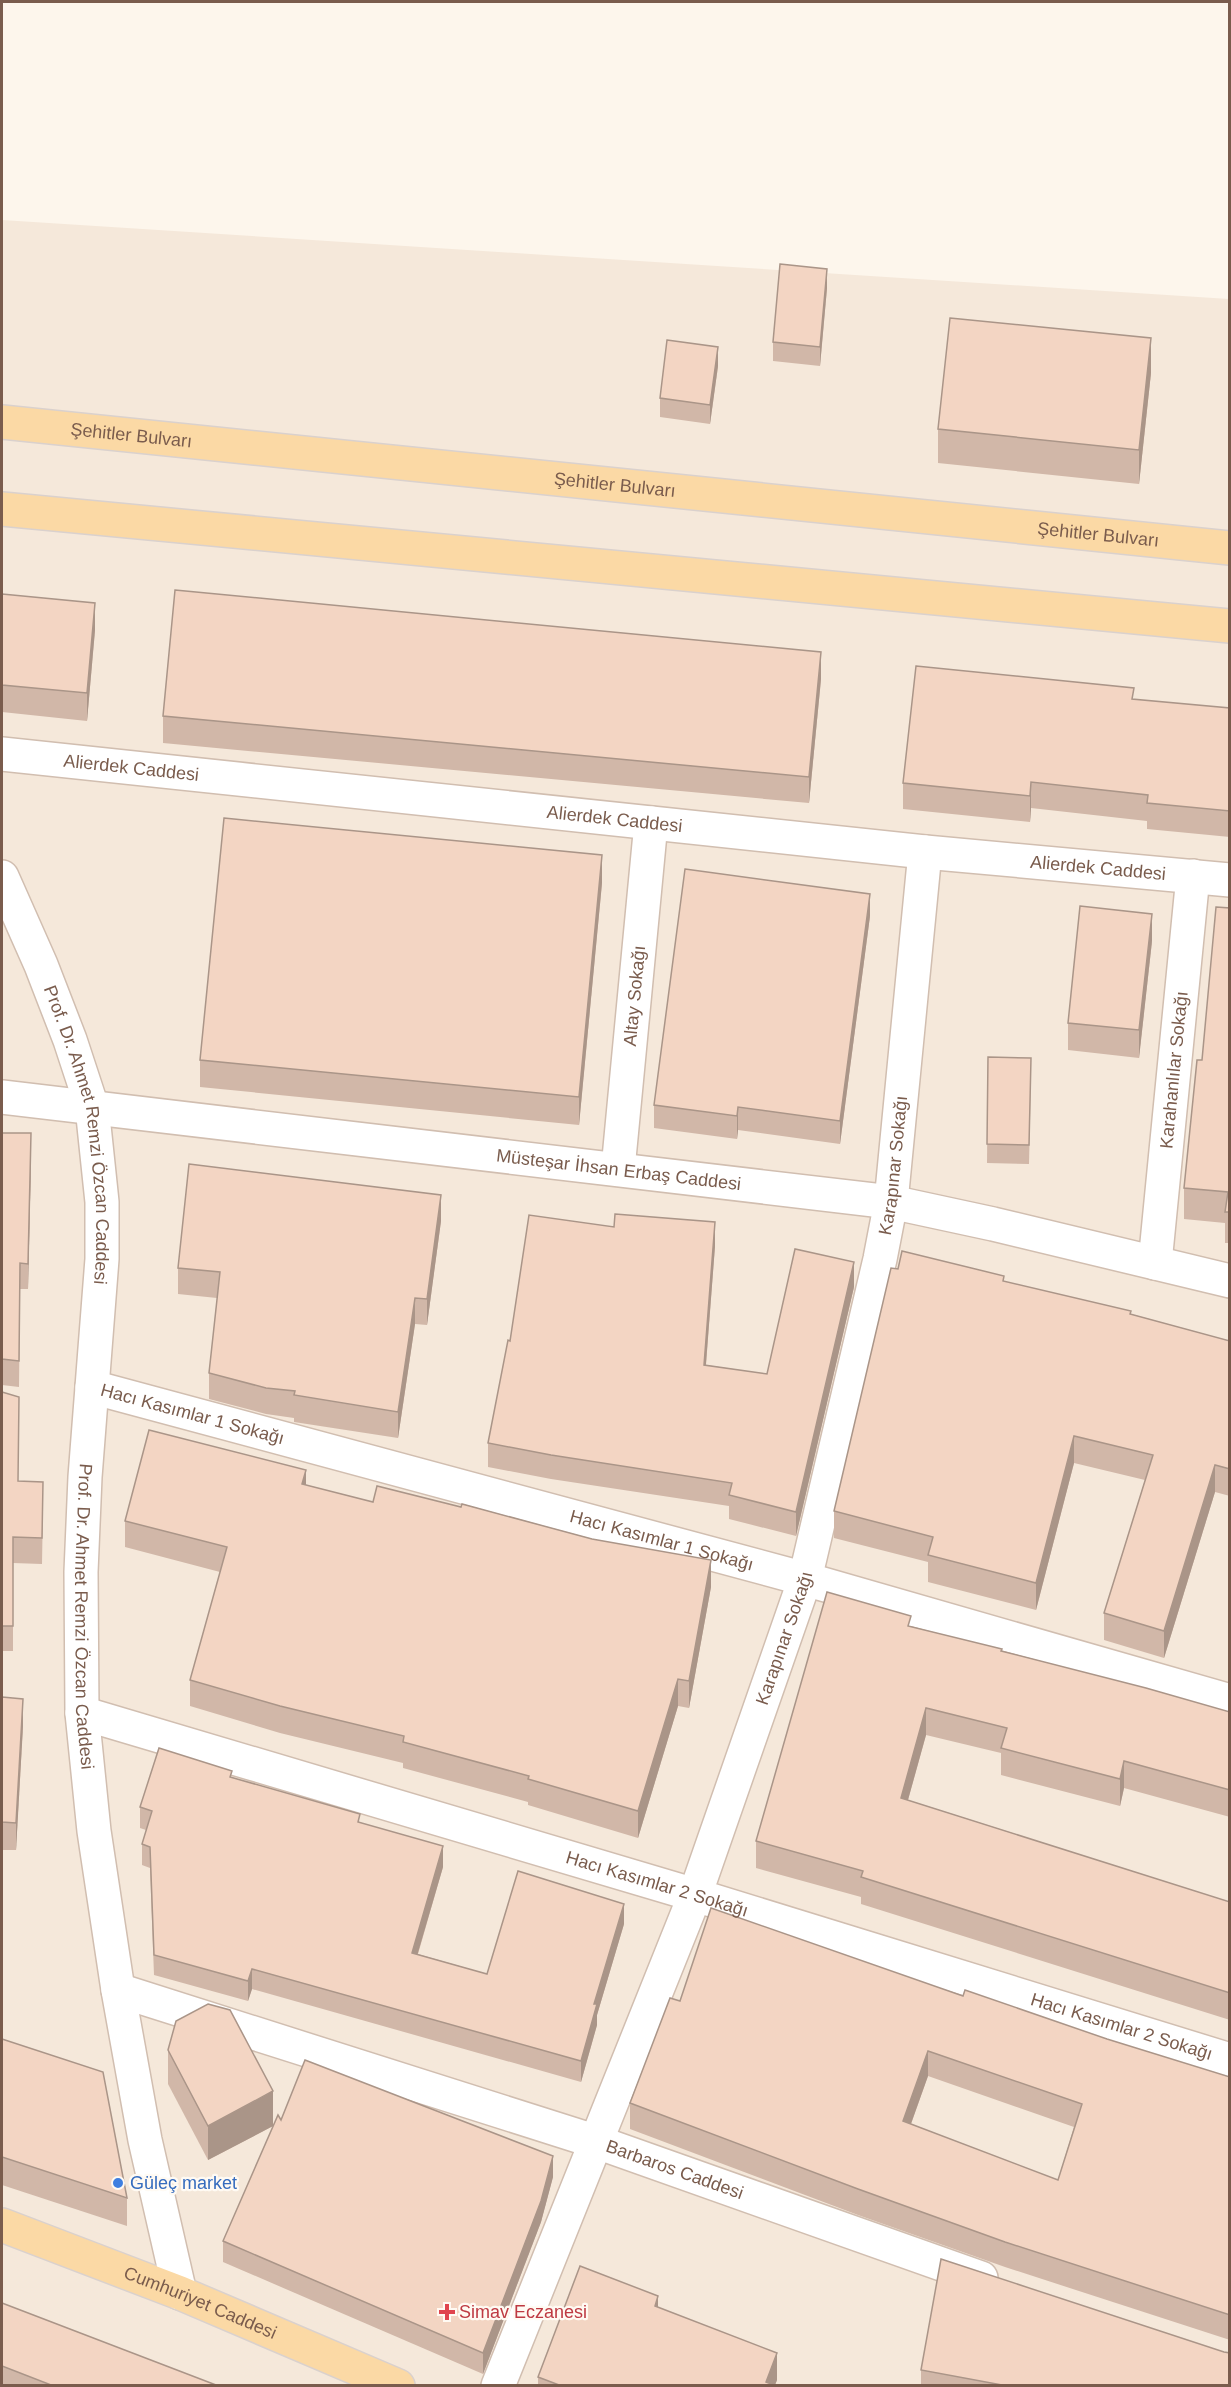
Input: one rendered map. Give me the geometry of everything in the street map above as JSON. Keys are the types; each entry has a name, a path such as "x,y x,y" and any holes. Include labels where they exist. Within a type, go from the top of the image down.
{"main road":[{"name":"Şehitler Bulvarı","path":"2,422 1230,548"},
{"path":"2,509 1230,626"},
{"name":"Cumhuriyet Caddesi","path":"2,2225 180,2293 398,2385"}],"street":[{"name":"Alierdek Caddesi","path":"2,754 925,852 1230,880"},
{"name":"Altay Sokağı","path":"618,1169 651,823"},
{"name":"Karapınar Sokağı","path":"498,2385 695,1895 804,1579 880,1259 891,1202 925,852"},
{"name":"Karahanlılar Sokağı","path":"1155,1263 1193,876"},
{"name":"Prof. Dr. Ahmet Remzi Özcan Caddesi","path":"2,878 41,965 70,1040 92,1107 102,1202 102,1259 85,1477 81,1572 82,1713 94,1831 118,1990 145,2140 180,2293"},
{"name":"Müsteşar İhsan Erbaş Caddesi","path":"2,1097 891,1202 1230,1281"},
{"name":"Hacı Kasımlar 1 Sokağı","path":"92,1387 804,1579 1230,1701"},
{"name":"Hacı Kasımlar 2 Sokağı","path":"82,1713 695,1895 1230,2060"},
{"name":"Barbaros Caddesi","path":"118,1990 597,2142 1010,2289"}],"shaded area":[{"path":"2,220 1229,299 1229,2385 2,2385"}],"building":[{"path":"780,264 827,269 820,347 773,342"},
{"path":"950,318 1151,338 1139,450 938,429"},
{"path":"667,340 718,347 710,405 660,398"},
{"path":"175,590 821,652 809,777 163,716"},
{"path":"2,594 95,603 87,693 2,685"},
{"path":"916,666 1134,688 1132,699 1230,708 1230,811 1147,803 1148,795 1031,782 1030,796 903,783"},
{"path":"224,818 602,855 579,1097 200,1060"},
{"path":"685,869 870,894 840,1121 738,1107 737,1116 654,1105"},
{"path":"1080,906 1152,914 1139,1030 1068,1023"},
{"path":"1216,907 1230,908 1230,1212 1225,1212 1228,1192 1184,1188 1197,1060 1202,1060"},
{"path":"988,1057 1031,1058 1029,1145 987,1144"},
{"path":"2,1133 31,1133 28,1264 20,1263 19,1361 2,1359"},
{"path":"189,1164 441,1195 427,1299 415,1298 398,1412 294,1395 295,1391 266,1388 209,1373 220,1272 178,1268"},
{"path":"615,1214 715,1222 704,1365 767,1374 795,1249 854,1262 796,1512 729,1495 732,1483 488,1443 508,1340 510,1341 529,1215 614,1227"},
{"path":"902,1251 1004,1276 1003,1281 1131,1311 1130,1314 1230,1341 1230,1469 1215,1465 1164,1631 1104,1613 1153,1455 1074,1436 1036,1583 928,1555 933,1537 834,1511 891,1268 898,1269"},
{"path":"2,1392 19,1397 18,1481 43,1482 42,1538 13,1537 13,1626 2,1626"},
{"path":"149,1430 306,1470 302,1484 373,1502 377,1486 461,1507 462,1504 592,1539 711,1560 689,1681 678,1679 638,1811 528,1779 529,1776 403,1742 404,1736 280,1706 190,1680 227,1547 125,1521"},
{"path":"827,1592 911,1616 908,1626 1002,1649 1001,1651 1230,1712 1230,1790 1124,1761 1120,1779 1001,1748 1007,1728 926,1708 901,1798 1230,1902 1230,1993 861,1877 863,1871 756,1841"},
{"path":"2,1697 23,1699 16,1823 2,1822"},
{"path":"159,1748 232,1771 230,1777 360,1814 358,1822 443,1846 412,1953 487,1974 518,1871 624,1904 594,2004 597,2004 581,2061 252,1969 248,1981 154,1955 150,1847 142,1844 152,1811 140,1807"},
{"path":"711,1908 963,1996 965,1990 1107,2039 1230,2077 1230,2315 1005,2242 630,2103 670,1998 680,2001","holes":["928,2051 1082,2104 1058,2180 903,2121"]},
{"path":"208,2004 230,2010 273,2091 208,2126 168,2050 176,2021"},
{"path":"2,2039 103,2072 127,2198 2,2157"},
{"path":"305,2060 553,2156 541,2201 483,2353 223,2241 278,2115 281,2120"},
{"path":"941,2259 1230,2353 1230,2385 1002,2385 921,2370"},
{"path":"580,2266 658,2296 655,2306 777,2353 766,2382 774,2385 559,2385 538,2377"},
{"path":"2,2303 216,2385 51,2385 2,2366"}],"place":[{"name":"Güleç market","path":"118,2183"},
{"name":"Simav Eczanesi","path":"447,2312"}]}
